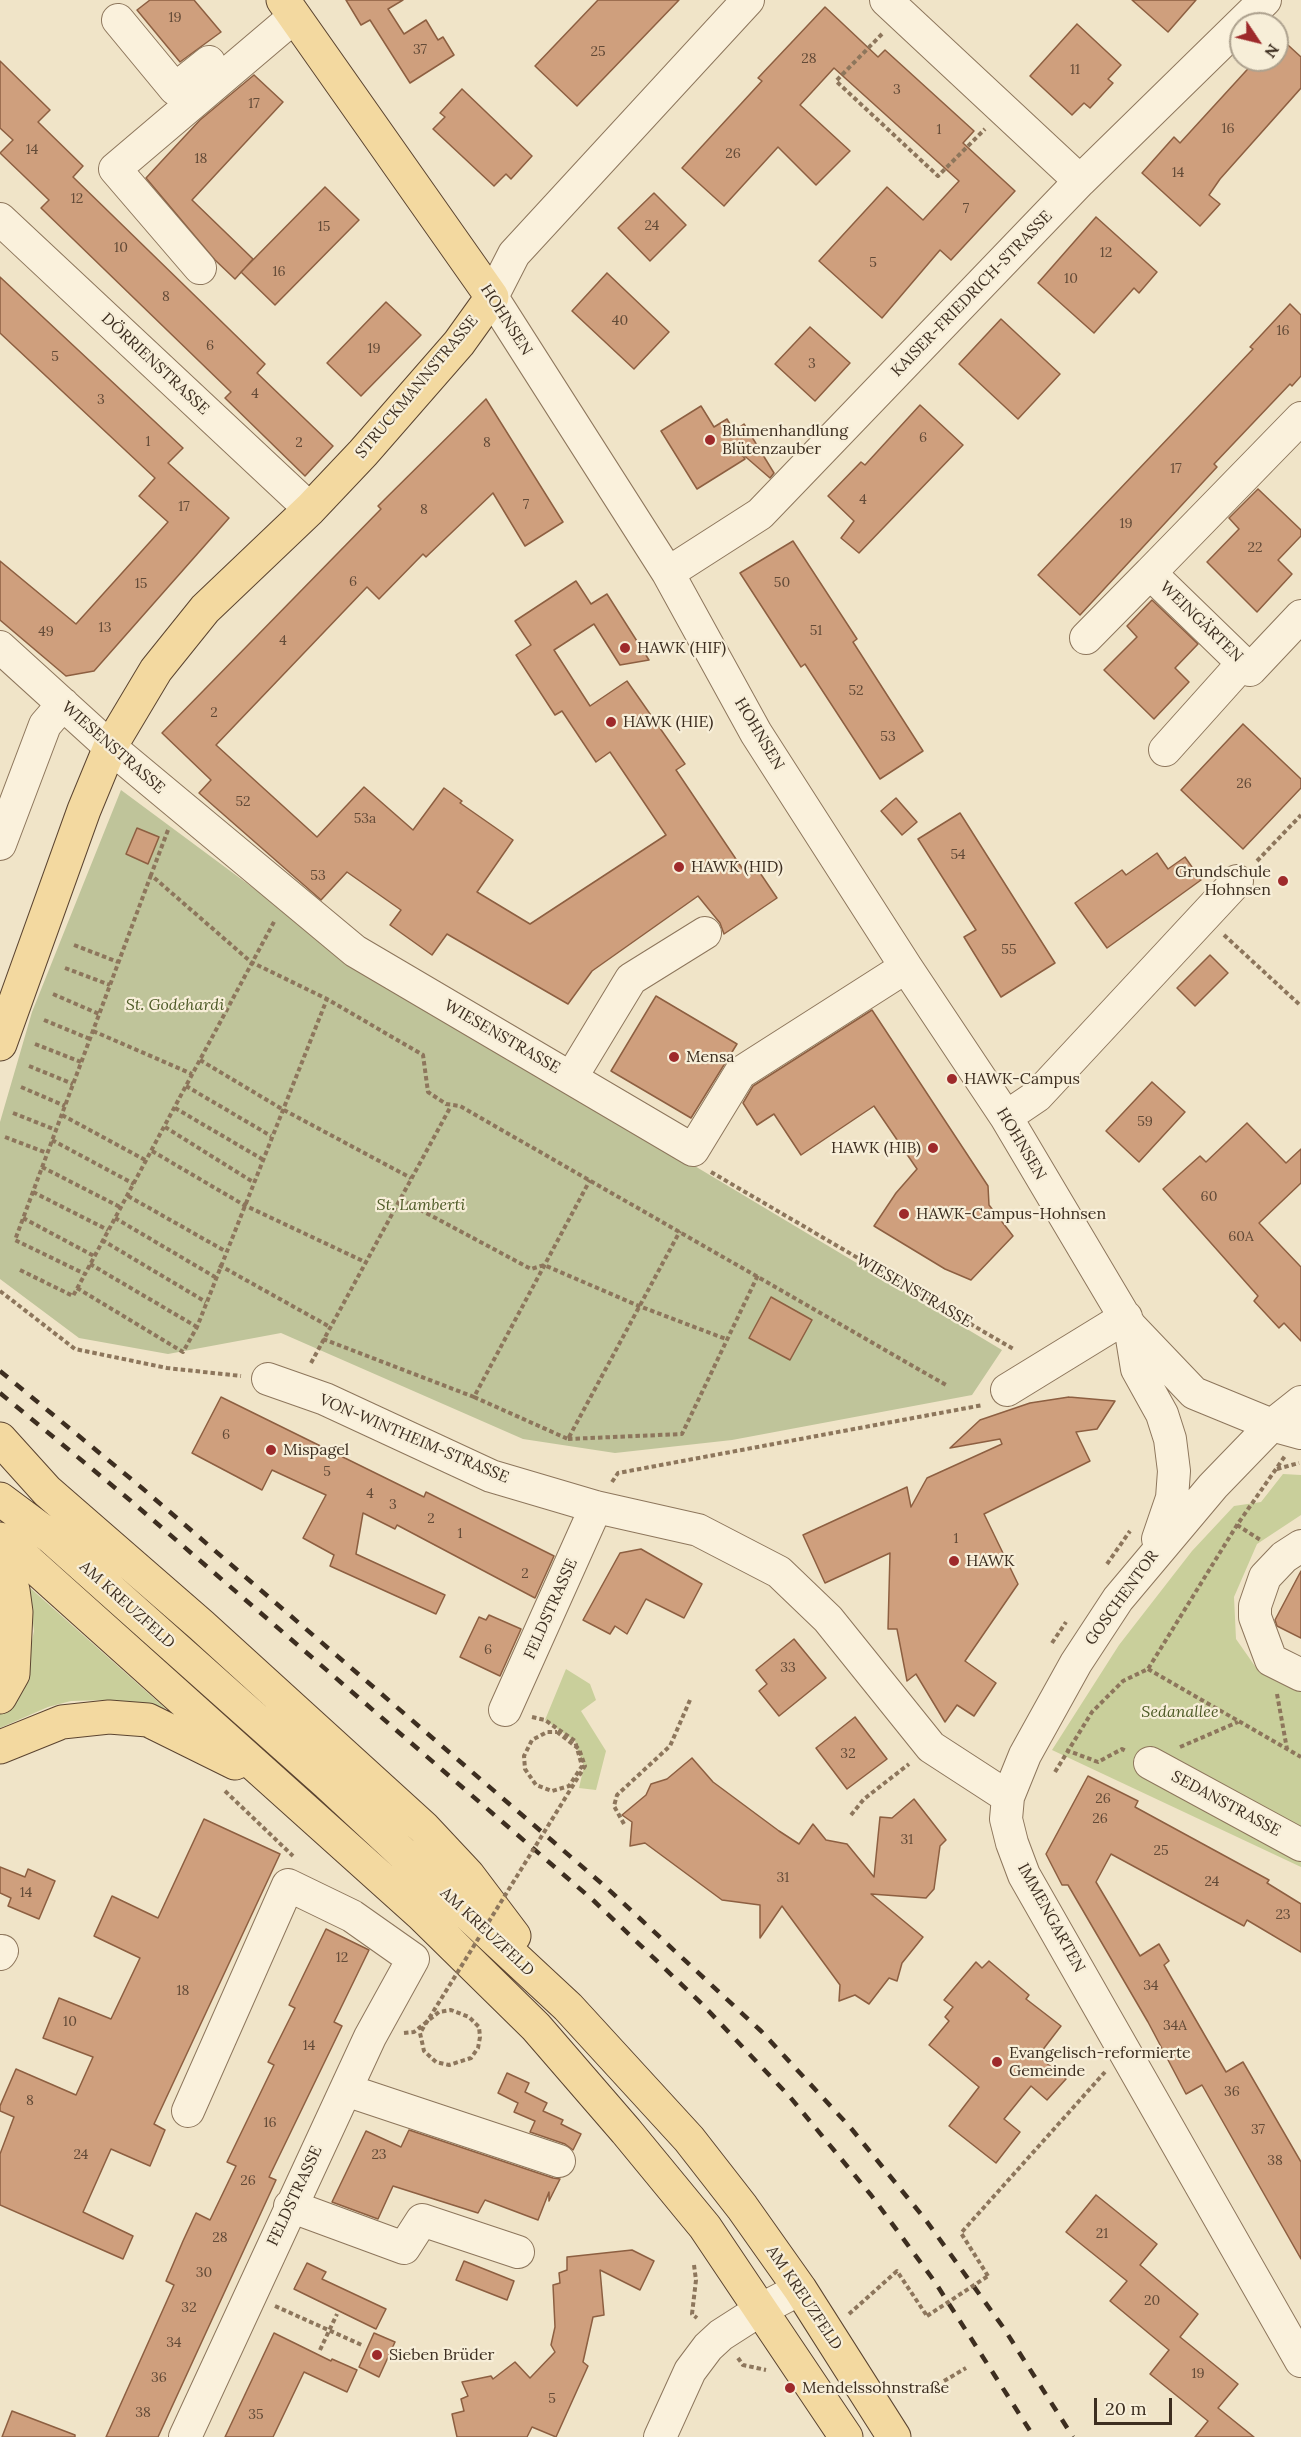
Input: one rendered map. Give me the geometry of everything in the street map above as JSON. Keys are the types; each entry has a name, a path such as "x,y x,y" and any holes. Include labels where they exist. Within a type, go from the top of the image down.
{"main road":[{"name":"HOHNSEN","path":"287,6 492,297"},
{"name":"STRUCKMANNSTRASSE","path":"0,1044 84,810 110,747 156,670 185,630 310,509 459,343 492,297"},
{"path":"0,1439 47,1491 201,1625 424,1828 468,1875 568,2007"},
{"name":"AM KREUZFELD","path":"0,1499 51,1536 318,1775 568,2007 689,2139 800,2289 894,2437"},
{"name":"AM KREUZFELD","path":"0,1539 29,1562 422,1916 536,2027 627,2131 705,2227 846,2437"},
{"path":"0,1564 13,1590 16,1612 13,1674 0,1697"},
{"path":"0,1747 62,1722 109,1717 148,1720 277,1784"}],"street":[{"name":"STRUCKMANNSTRASSE","path":"492,297 514,254 748,0"},
{"name":"KAISER-FRIEDRICH-STRASSE","path":"668,573 760,514 1080,181 1265,0"},
{"path":"118,20 175,89 287,6"},
{"path":"200,268 115,169 287,6"},
{"path":"894,7 1003,112 1080,181"},
{"name":"DÖRRIENSTRASSE","path":"0,220 310,509"},
{"name":"HOHNSEN","path":"492,297 668,573 756,733 906,967 1006,1117 1128,1322 1194,1393 1287,1429"},
{"name":"WEINGÄRTEN","path":"1301,418 1150,573 1250,670 1301,616"},
{"path":"1086,638 1150,573"},
{"name":"WIESENSTRASSE","path":"0,647 110,747 355,951 693,1150"},
{"path":"1165,750 1243,663"},
{"path":"0,844 45,725 63,704"},
{"path":"1006,1117 1037,1096 1237,881"},
{"path":"571,1078 630,979 705,933"},
{"path":"693,1150 740,1073 906,967"},
{"path":"1007,1390 1044,1367 1128,1322 1137,1369 1162,1414 1170,1439 1174,1471 1172,1498 1152,1556"},
{"name":"VON-WINTHEIM-STRASSE","path":"268,1379 325,1400 491,1476 596,1507"},
{"name":"GOSCHENTOR","path":"1008,1797 1025,1755 1076,1663 1118,1599 1213,1486 1287,1429 1301,1402"},
{"path":"596,1507 698,1530 779,1572 828,1619 931,1747 1008,1797"},
{"name":"FELDSTRASSE","path":"505,1710 596,1507"},
{"path":"1301,1546 1284,1557 1265,1577 1255,1605 1255,1617 1271,1660 1301,1675"},
{"name":"SEDANSTRASSE","path":"1150,1763 1301,1845"},
{"name":"IMMENGARTEN","path":"1008,1797 1006,1819 1024,1875 1301,2361"},
{"name":"FELDSTRASSE","path":"184,2437 370,2037 413,1959 352,1916 288,1885 188,2111"},
{"path":"346,2090 559,2161"},
{"path":"290,2206 404,2248 422,2220 518,2252"},
{"path":"660,2437 690,2371 708,2347 721,2335 760,2310 800,2289"}],"path":[{"path":"894,7 836,81 938,176 1003,112"},
{"path":"85,1274 15,1240 178,804"},
{"path":"1237,881 1301,815"},
{"path":"151,875 251,962 327,999 423,1055 428,1092 451,1106 460,1106 946,1385"},
{"path":"20,1270 72,1296 102,1240 123,1208 251,962 289,896"},
{"path":"1204,917 1301,1006"},
{"path":"74,945 118,962"},
{"path":"65,968 110,985"},
{"path":"52,994 99,1014"},
{"path":"77,1288 183,1352 196,1327 327,999"},
{"path":"44,1020 90,1039"},
{"path":"93,1031 192,1074"},
{"path":"35,1044 81,1062"},
{"path":"200,1060 282,1109 411,1178"},
{"path":"29,1066 73,1084"},
{"path":"186,1086 271,1136"},
{"path":"21,1087 64,1107"},
{"path":"297,1390 451,1106"},
{"path":"175,1108 262,1159"},
{"path":"13,1113 56,1130"},
{"path":"62,1114 147,1161"},
{"path":"165,1127 253,1182"},
{"path":"5,1137 47,1153"},
{"path":"52,1140 134,1184"},
{"name":"WIESENSTRASSE","path":"693,1150 710,1171 1044,1367"},
{"path":"152,1151 244,1205 365,1262"},
{"path":"42,1167 123,1208"},
{"path":"474,1397 590,1180"},
{"path":"33,1192 108,1230"},
{"path":"128,1196 225,1251"},
{"path":"400,1199 531,1269 544,1265 639,1306 726,1339"},
{"path":"23,1218 94,1256"},
{"path":"115,1218 215,1277"},
{"path":"567,1439 680,1231"},
{"path":"102,1240 206,1302"},
{"path":"90,1264 196,1327"},
{"path":"219,1265 330,1327"},
{"path":"323,1339 474,1397 567,1439 682,1434 758,1275"},
{"path":"0,1291 75,1349 167,1368 268,1379"},
{"path":"596,1507 618,1473 980,1407 1007,1390"},
{"path":"1055,1772 1066,1750 1092,1712 1123,1681 1149,1669 1237,1525 1277,1469 1301,1462"},
{"path":"1271,1660 1287,1749"},
{"path":"1149,1669 1301,1757"},
{"path":"624,1824 614,1806 614,1800 653,1763 675,1737 690,1700"},
{"path":"370,2037 414,2032 439,2012 451,2010 462,2013 479,2027 478,2048 471,2058 459,2064 449,2065 436,2062 424,2051 420,2033 585,1766 579,1749 557,1732 547,1732 532,1740 524,1756 525,1769 536,1785 552,1791 569,1786 582,1766 575,1741 545,1720 505,1710"},
{"path":"1066,1750 1098,1762 1122,1749 1150,1763 1196,1738 1239,1722"},
{"path":"851,1815 864,1799 931,1747"},
{"path":"219,1785 299,1861"},
{"path":"881,2284 897,2271 927,2316 988,2276 961,2233 1125,2049"},
{"path":"250,2295 364,2346"},
{"path":"321,2349 337,2314"},
{"path":"944,2381 966,2368"}],"green space":[{"name":"St. Lamberti","path":"121,790 349,959 1002,1350 972,1395 732,1440 615,1453 523,1439 281,1333 168,1354 79,1338 0,1279 0,1122 32,1012"},
{"name":"Sedanallee","path":"1283,1474 1301,1475 1301,1515 1257,1544 1234,1597 1236,1639 1257,1669 1301,1690 1301,1867 1052,1750 1119,1645 1192,1551 1234,1506 1261,1502"},
{"path":"28,1586 166,1709 110,1700 71,1701 48,1707 0,1728 0,1714 30,1651 34,1631"},
{"path":"566,1669 590,1684 596,1700 581,1711 606,1751 596,1790 579,1788 584,1766 575,1741 545,1720"}],"building":[{"path":"150,0 194,0 221,32 180,62 137,10"},
{"path":"346,0 403,0 388,9 404,34 426,20 438,40 443,37 454,55 410,83 370,20 361,25"},
{"path":"598,0 679,0 577,106 535,66"},
{"path":"1132,0 1196,0 1168,32"},
{"path":"825,7 878,57 885,50 974,131 963,143 1015,191 951,260 940,250 882,318 819,261 887,187 923,220 959,181 834,68 800,105 850,151 816,185 778,147 724,206 682,168 762,81 758,78"},
{"path":"1077,24 1121,65 1108,79 1113,83 1090,108 1084,103 1072,115 1030,76"},
{"path":"1289,46 1301,57 1301,88 1220,179 1209,195 1220,204 1200,226 1142,173 1174,137 1180,143 1245,72 1289,72"},
{"path":"0,61 50,110 38,122 83,166 73,177 265,364 257,373 333,446 305,476 225,398 231,392 41,208 49,200 0,153 13,140 0,128"},
{"path":"254,75 283,102 192,200 253,259 235,279 215,260 146,178 200,120"},
{"path":"462,89 532,156 511,179 506,174 494,186 433,129 445,117 440,113"},
{"path":"325,187 359,220 275,305 241,272"},
{"path":"654,193 686,225 650,261 618,228"},
{"path":"1096,217 1157,272 1139,293 1134,288 1094,333 1038,283"},
{"path":"607,273 669,332 634,369 572,311"},
{"path":"0,277 183,448 168,463 229,518 94,671 66,676 0,620 0,561 76,624 168,522 139,496 155,478 0,333"},
{"path":"386,302 421,335 361,396 327,363"},
{"path":"1290,304 1301,315 1301,376 1292,386 1290,384 1214,464 1217,467 1080,615 1038,575 1253,349 1250,347"},
{"path":"1001,319 1060,374 1018,419 959,364"},
{"path":"810,327 850,363 815,401 775,364"},
{"path":"486,399 563,522 525,546 493,493 426,557 423,554 379,599 367,587 216,745 317,837 364,787 413,830 444,788 462,801 460,803 513,840 477,892 530,924 666,835 610,752 596,762 562,711 555,715 516,655 531,645 515,621 576,581 591,604 607,594 649,660 620,665 594,624 554,650 590,706 627,681 685,764 676,770 744,871 754,864 777,898 724,934 720,923 698,896 592,971 568,1004 447,934 432,955 390,925 401,910 347,872 321,900 199,793 211,780 162,733 381,509 378,506"},
{"path":"920,405 963,445 859,553 841,538 854,521 828,496 861,462 865,465"},
{"name":"Blumenhandlung Blütenzauber","path":"701,406 714,427 727,419 734,431 744,424 774,473 770,478 740,452 745,459 697,489 661,431"},
{"path":"1258,489 1301,530 1301,536 1278,560 1292,574 1257,612 1207,562 1239,529 1229,518"},
{"path":"793,541 857,639 853,642 923,751 880,779 805,664 801,667 740,573"},
{"path":"1152,600 1198,644 1175,668 1189,682 1154,719 1104,670 1137,637 1127,626"},
{"path":"1243,724 1301,779 1301,788 1243,849 1181,790"},
{"path":"896,798 917,822 902,835 881,811"},
{"path":"960,813 1055,963 1001,997 964,937 976,930 918,839"},
{"path":"137,828 159,837 148,864 126,854"},
{"path":"1157,853 1168,869 1185,857 1201,880 1107,948 1075,903 1122,870 1126,875"},
{"path":"1210,955 1228,973 1195,1006 1177,988"},
{"name":"Mensa","path":"656,996 737,1044 691,1118 611,1071"},
{"name":"HAWK (HIB)","path":"872,1010 988,1186 989,1205 1013,1236 971,1280 945,1269 874,1226 896,1193 917,1169 874,1106 801,1155 774,1114 757,1125 743,1103 753,1086"},
{"path":"1152,1082 1185,1112 1139,1162 1106,1131"},
{"path":"1247,1123 1286,1163 1301,1149 1301,1183 1259,1223 1301,1267 1301,1341 1284,1323 1279,1328 1254,1301 1258,1296 1163,1189 1200,1156 1206,1162"},
{"path":"771,1297 812,1320 790,1360 749,1338"},
{"path":"221,1397 424,1497 426,1492 554,1556 535,1598 397,1525 395,1529 363,1513 356,1554 445,1595 436,1614 330,1566 334,1555 303,1538 326,1495 272,1470 262,1490 192,1453"},
{"name":"HAWK","path":"1069,1397 1115,1401 1097,1429 1076,1432 1090,1461 984,1514 1018,1584 965,1661 996,1683 974,1716 957,1705 945,1722 916,1674 907,1681 897,1629 888,1629 890,1553 825,1583 803,1535 907,1487 911,1507 927,1478 1002,1444 1000,1439 950,1448 980,1420 1030,1403"},
{"path":"641,1549 702,1584 684,1618 646,1599 627,1634 615,1626 610,1634 583,1620 620,1553"},
{"path":"1301,1571 1301,1638 1277,1626 1275,1620"},
{"path":"489,1615 521,1629 500,1676 460,1657 479,1617 486,1620"},
{"path":"794,1639 826,1678 779,1716 759,1691 767,1684 756,1670"},
{"path":"855,1717 887,1759 847,1789 816,1748"},
{"path":"692,1758 713,1782 779,1831 799,1844 813,1824 826,1840 847,1844 874,1877 880,1817 892,1818 914,1799 946,1840 940,1846 934,1889 926,1898 871,1894 923,1937 902,1963 897,1981 889,1978 869,2004 855,1995 839,2001 840,1985 782,1906 760,1938 760,1905 722,1900 645,1843 630,1846 632,1822 622,1815 646,1795 651,1784 667,1779"},
{"path":"1088,1776 1138,1801 1135,1807 1269,1880 1267,1883 1301,1904 1301,1952 1247,1920 1244,1926 1111,1854 1096,1882 1140,1956 1159,1944 1169,1961 1164,1965 1226,2072 1243,2062 1301,2162 1301,2259 1202,2085 1186,2094 1148,2022 1068,1885 1062,1885 1046,1854"},
{"path":"204,1819 280,1854 154,2124 165,2130 150,2166 111,2149 83,2212 133,2236 123,2259 0,2205 0,2154 14,2117 0,2111 0,2106 16,2069 76,2095 93,2057 43,2038 59,1998 111,2019 140,1958 94,1936 112,1896 158,1918"},
{"path":"0,1867 25,1877 28,1869 55,1881 39,1919 8,1906 11,1898 0,1893"},
{"path":"326,1929 369,1950 334,2022 342,2026 269,2177 276,2180 158,2437 106,2437 174,2285 166,2281 196,2213 210,2220 236,2166 227,2162 274,2065 268,2062 295,2008 289,2005"},
{"name":"Evangelisch-reformierte Gemeinde","path":"989,1961 1029,1995 1026,1999 1061,2026 1038,2056 1066,2079 1047,2100 1031,2086 1004,2119 1020,2132 996,2163 949,2126 979,2087 929,2045 949,2021 945,2017 953,2007 944,2000 976,1962 982,1968"},
{"path":"507,2073 529,2083 525,2092 547,2103 543,2111 563,2120 561,2124 581,2134 573,2150 565,2144 530,2132 535,2121 514,2112 518,2103 498,2093"},
{"path":"409,2130 560,2179 549,2201 549,2192 538,2220 485,2200 478,2213 393,2186 378,2219 332,2202 366,2131 401,2147"},
{"path":"1096,2195 1157,2244 1140,2265 1198,2314 1180,2337 1238,2384 1218,2408 1254,2437 1195,2437 1208,2421 1150,2374 1169,2350 1110,2301 1127,2281 1066,2232"},
{"path":"632,2250 654,2261 640,2290 600,2270 604,2315 593,2317 583,2362 588,2366 556,2437 532,2427 527,2437 457,2437 452,2414 464,2411 461,2399 468,2396 462,2382 491,2376 493,2379 515,2362 530,2378 555,2352 551,2345 555,2327 553,2285 560,2283 559,2273 567,2270 567,2257"},
{"path":"464,2261 514,2281 507,2300 456,2280"},
{"path":"307,2263 326,2272 322,2279 386,2309 376,2329 294,2289"},
{"path":"274,2333 331,2361 332,2359 357,2370 347,2392 304,2372 273,2437 225,2437"},
{"name":"Sieben Brüder","path":"374,2333 395,2342 379,2377 359,2367"},
{"path":"12,2411 75,2435 75,2437 2,2437"}],"railway":[{"path":"0,1371 142,1488 607,1888 761,2031 850,2127 925,2219 1003,2327 1073,2437"},
{"path":"0,1393 131,1501 594,1901 702,2004 790,2097 871,2195 935,2282 1034,2437"}],"place":[{"name":"Blumenhandlung Blütenzauber","path":"710,440"},
{"name":"HAWK (HIF)","path":"625,648"},
{"name":"HAWK (HIE)","path":"611,722"},
{"name":"HAWK (HID)","path":"679,867"},
{"name":"Grundschule Hohnsen","path":"1283,881"},
{"name":"Mensa","path":"674,1057"},
{"name":"HAWK-Campus","path":"952,1079"},
{"name":"HAWK (HIB)","path":"933,1148"},
{"name":"HAWK-Campus-Hohnsen","path":"904,1214"},
{"name":"Mispagel","path":"271,1450"},
{"name":"HAWK","path":"954,1561"},
{"name":"Evangelisch-reformierte Gemeinde","path":"997,2062"},
{"name":"Sieben Brüder","path":"377,2355"},
{"name":"Mendelssohnstraße","path":"790,2388"}],"park label":[{"name":"St. Godehardi","path":"175,1005"}]}
